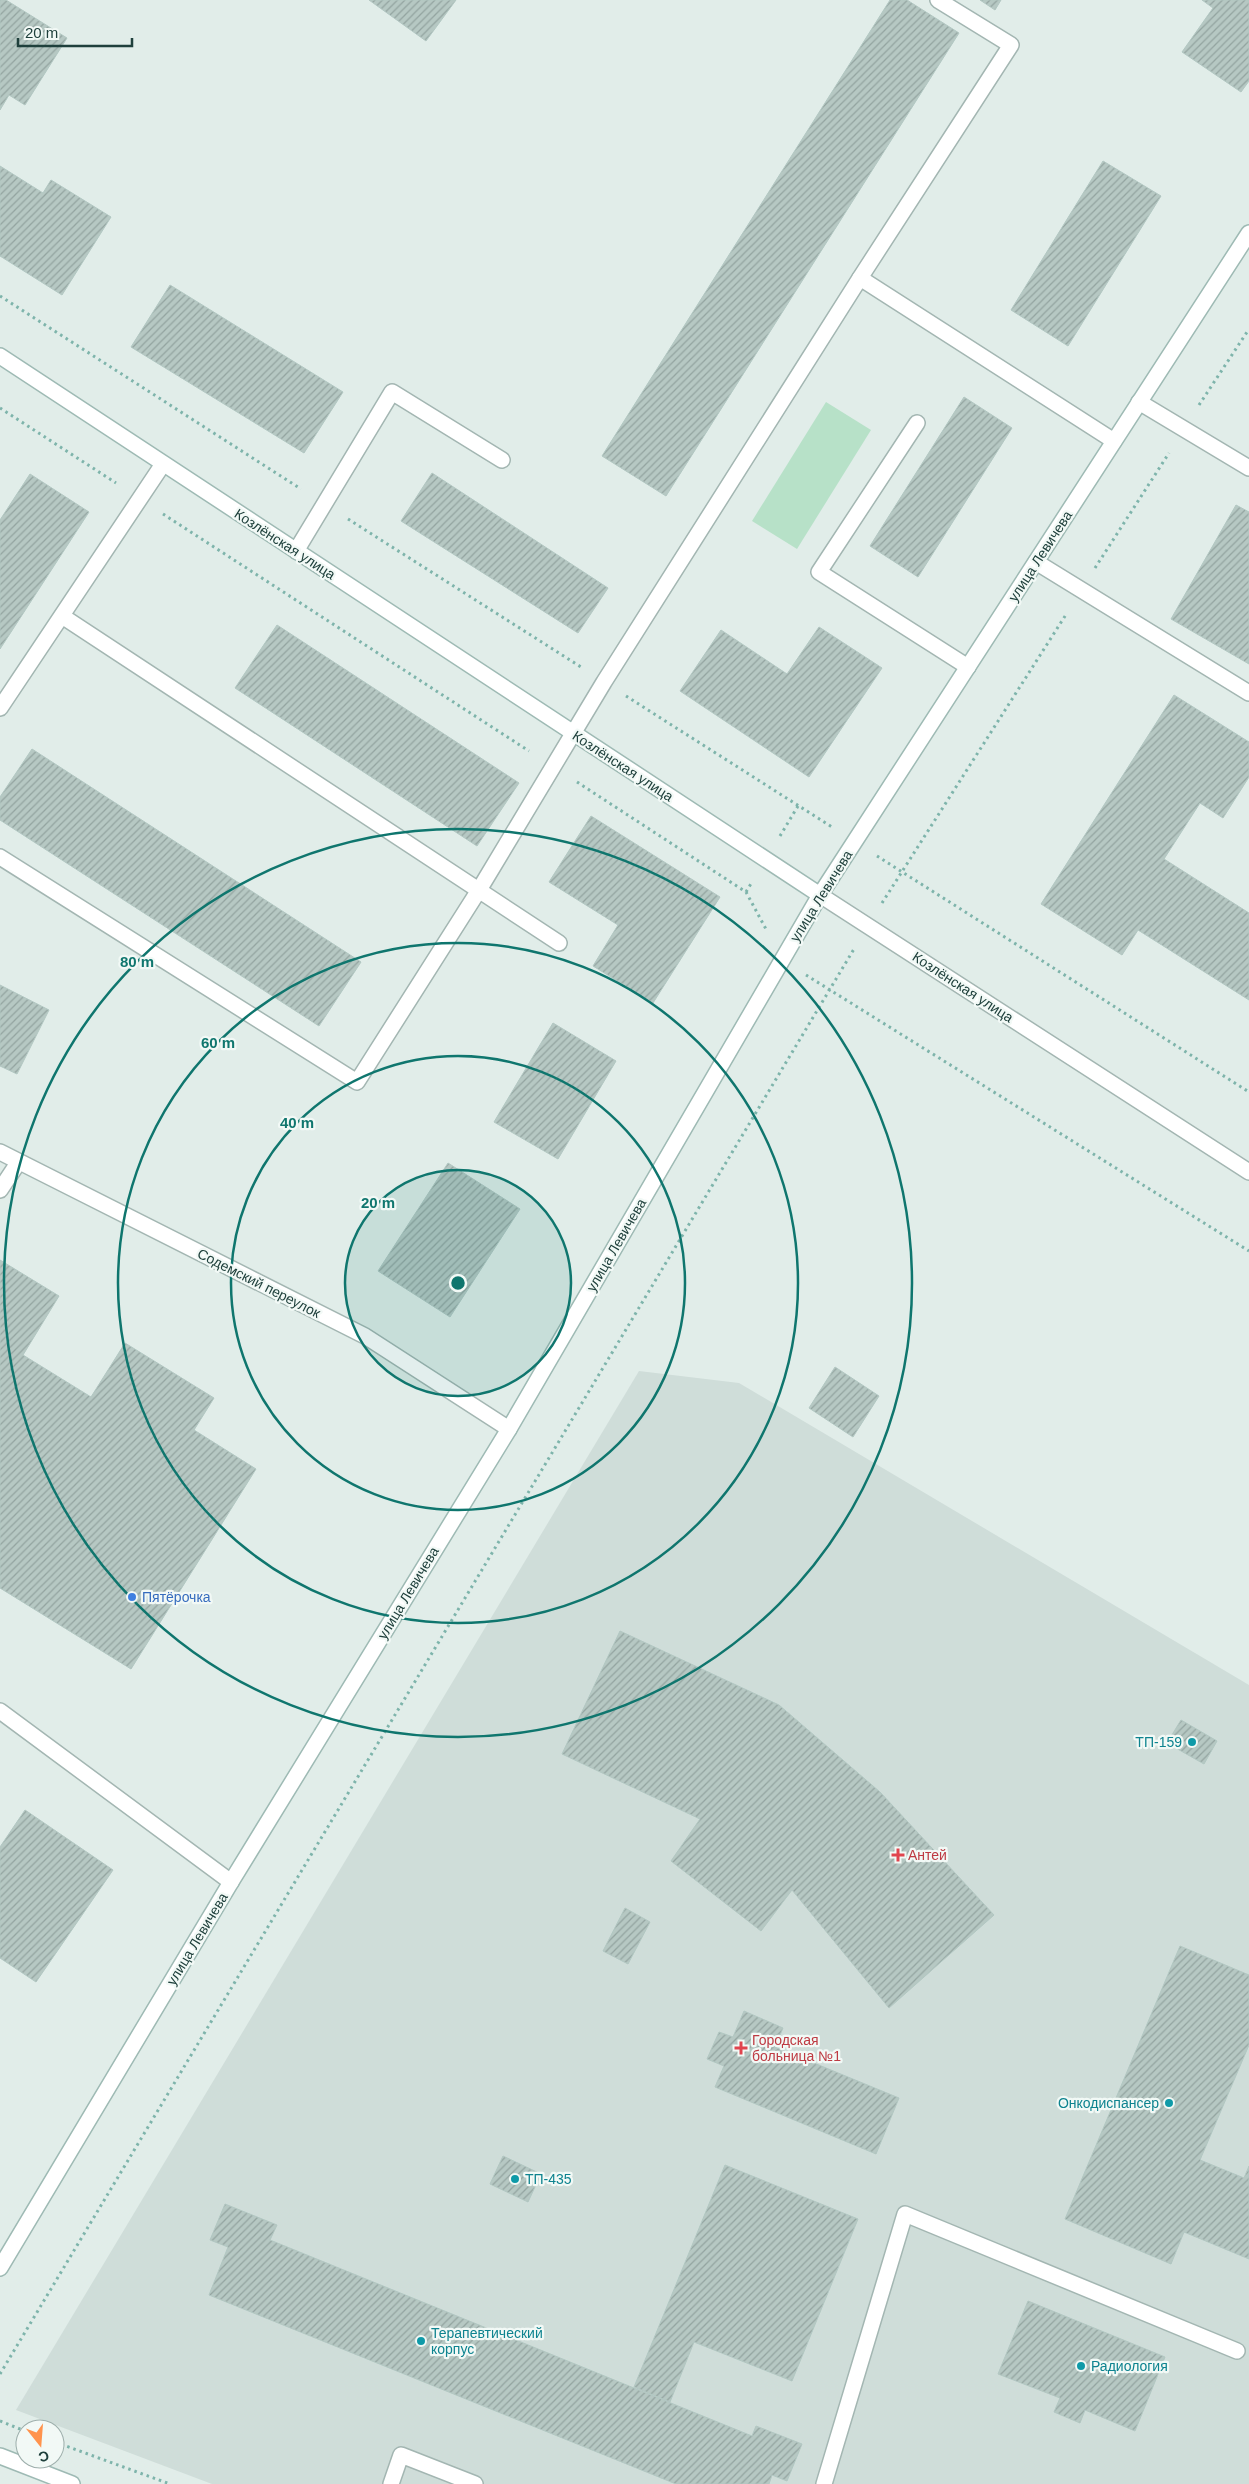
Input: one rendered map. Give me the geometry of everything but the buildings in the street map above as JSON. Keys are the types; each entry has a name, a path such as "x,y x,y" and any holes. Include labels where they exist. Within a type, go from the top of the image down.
{"street":[{"path":"0,857 357,1082 478,890 572,733 860,278 1011,45 938,0"},
{"name":"улица Левичева","path":"0,2268 231,1882 509,1429 820,895 1139,402 1247,240"},
{"path":"860,278 1114,442"},
{"name":"Козлёнская улица","path":"0,356 572,733 1249,1172"},
{"path":"296,551 392,392 502,460"},
{"path":"1139,402 1249,468"},
{"path":"917,423 818,572 968,667"},
{"path":"0,708 163,464"},
{"path":"1036,562 1249,693"},
{"path":"62,616 559,943"},
{"name":"Содемский переулок","path":"0,1152 365,1336 509,1429"},
{"path":"0,1190 18,1162"},
{"path":"0,1711 231,1882"},
{"path":"824,2484 905,2214 1237,2351"},
{"path":"391,2484 401,2455 475,2484"},
{"path":"0,2456 72,2484"}],"path":[{"path":"0,2374 868,926 1249,329"},
{"path":"0,408 746,892 781,960 1249,1251"},
{"path":"0,2421 15,2426"},
{"path":"65,2446 170,2484"}],"shaded area":[{"name":"Городская больница №1","path":"639,1371 739,1383 1249,1685 1249,2484 212,2484 65,2428 65,2419 40,2419 16,2410"}],"green space":[{"path":"826,402 871,430 797,549 752,521"}],"place":[{"name":"Пятёрочка","path":"132,1597"},
{"name":"ТП-159","path":"1192,1742"},
{"name":"Антей","path":"898,1855"},
{"name":"Городская больница №1","path":"741,2048"},
{"name":"Онкодиспансер","path":"1169,2103"},
{"name":"ТП-435","path":"515,2179"},
{"name":"Терапевтический корпус","path":"421,2341"},
{"name":"Радиология","path":"1081,2366"}]}
